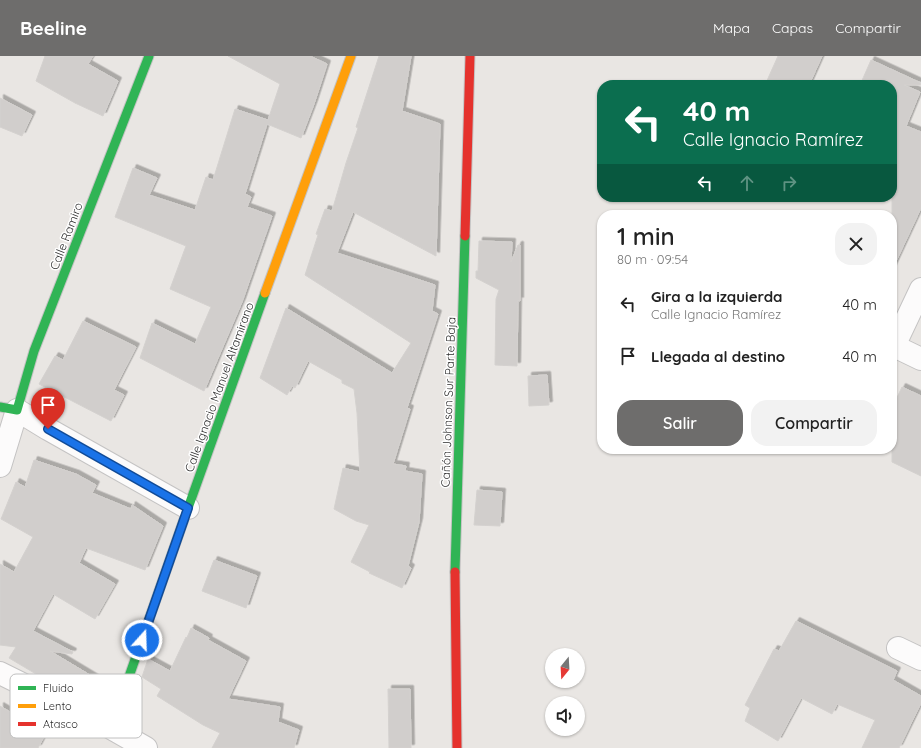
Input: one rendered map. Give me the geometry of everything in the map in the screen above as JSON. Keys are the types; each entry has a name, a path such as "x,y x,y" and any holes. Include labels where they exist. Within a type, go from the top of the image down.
{"street":[{"name":"Calle Ramiro","path":"9,409 34,351 149,56"},
{"name":"Calle Ignacio Manuel Altamirano","path":"130,674 188,508 351,56"},
{"name":"Cañón Johnson Sur Parte Baja","path":"457,748 455,587 470,56"},
{"path":"897,338 921,289"},
{"path":"897,348 921,359"},
{"path":"0,466 9,409 48,429 188,508"},
{"path":"898,648 921,659"},
{"path":"0,673 10,678"},
{"path":"128,738 146,748"}],"building":[{"path":"45,56 93,56 88,64 118,81 103,116 75,103 36,81"},
{"path":"228,56 310,56 327,64 301,138 267,124 245,194 251,197 247,207 272,216 242,302 204,391 140,358 152,323 195,344 211,307 170,289 186,246 115,217 133,168 157,178 149,195 195,210 206,177 213,180 235,109 268,120 280,84"},
{"path":"379,56 411,56 402,111 440,124 436,256 353,212 337,253 435,285 432,311 438,314 407,408 410,409 393,464 406,466 405,471 422,474 419,522 408,566 411,568 402,588 369,573 370,572 351,562 369,525 356,521 334,509 343,468 360,472 357,413 354,389 342,383 342,380 308,361 295,388 292,386 287,395 260,378 286,308 392,373 411,343 305,275 318,235 316,234 325,209 332,211 358,128 356,127"},
{"path":"778,56 822,56 811,80 767,80"},
{"path":"871,60 921,83 921,85 904,85 920,92 906,126 921,132 921,208 897,259 897,210 892,210 892,202 897,202 897,80 862,80"},
{"path":"0,98 32,115 22,136 0,127"},
{"path":"479,241 512,242 511,262 518,245 520,245 520,301 518,300 517,366 495,365 496,299 499,290 476,278 476,271 478,271"},
{"path":"83,321 136,347 114,390 124,395 111,421 39,384 55,356 63,360"},
{"path":"547,375 549,405 529,406 528,376"},
{"path":"902,387 921,396 921,476 892,462 892,454 897,454 897,398"},
{"path":"34,460 76,474 96,485 92,493 131,509 132,505 163,526 145,570 86,548 79,563 115,584 95,619 53,594 33,631 73,652 72,654 50,651 88,674 36,674 9,658 16,647 0,645 0,564 14,572 33,537 1,519 16,482 25,487"},
{"path":"477,490 502,492 500,526 474,525"},
{"path":"214,560 257,576 246,608 202,591"},
{"path":"796,621 897,671 893,680 921,696 921,703 899,748 862,748 875,720 837,704 832,714 801,698 778,741 745,721 750,708 745,705 774,649 779,651"},
{"path":"191,628 209,638 208,640 246,661 228,699 280,707 278,722 299,730 294,748 212,748 220,733 203,725 157,696 161,689 142,677 148,659 170,671"},
{"path":"388,689 410,689 411,748 389,748"},
{"path":"0,706 10,712 10,738 43,738 38,748 0,748"}],"traffic: fast":[{"path":"0,407 17,410 34,351 149,56"},
{"path":"455,572 465,236"},
{"path":"130,674 265,293"}],"traffic: slow":[{"path":"265,293 351,56"}],"traffic: jam":[{"path":"465,236 470,56"},
{"path":"455,572 457,748"}],"route":[{"path":"48,429 188,508 142,640"}]}
